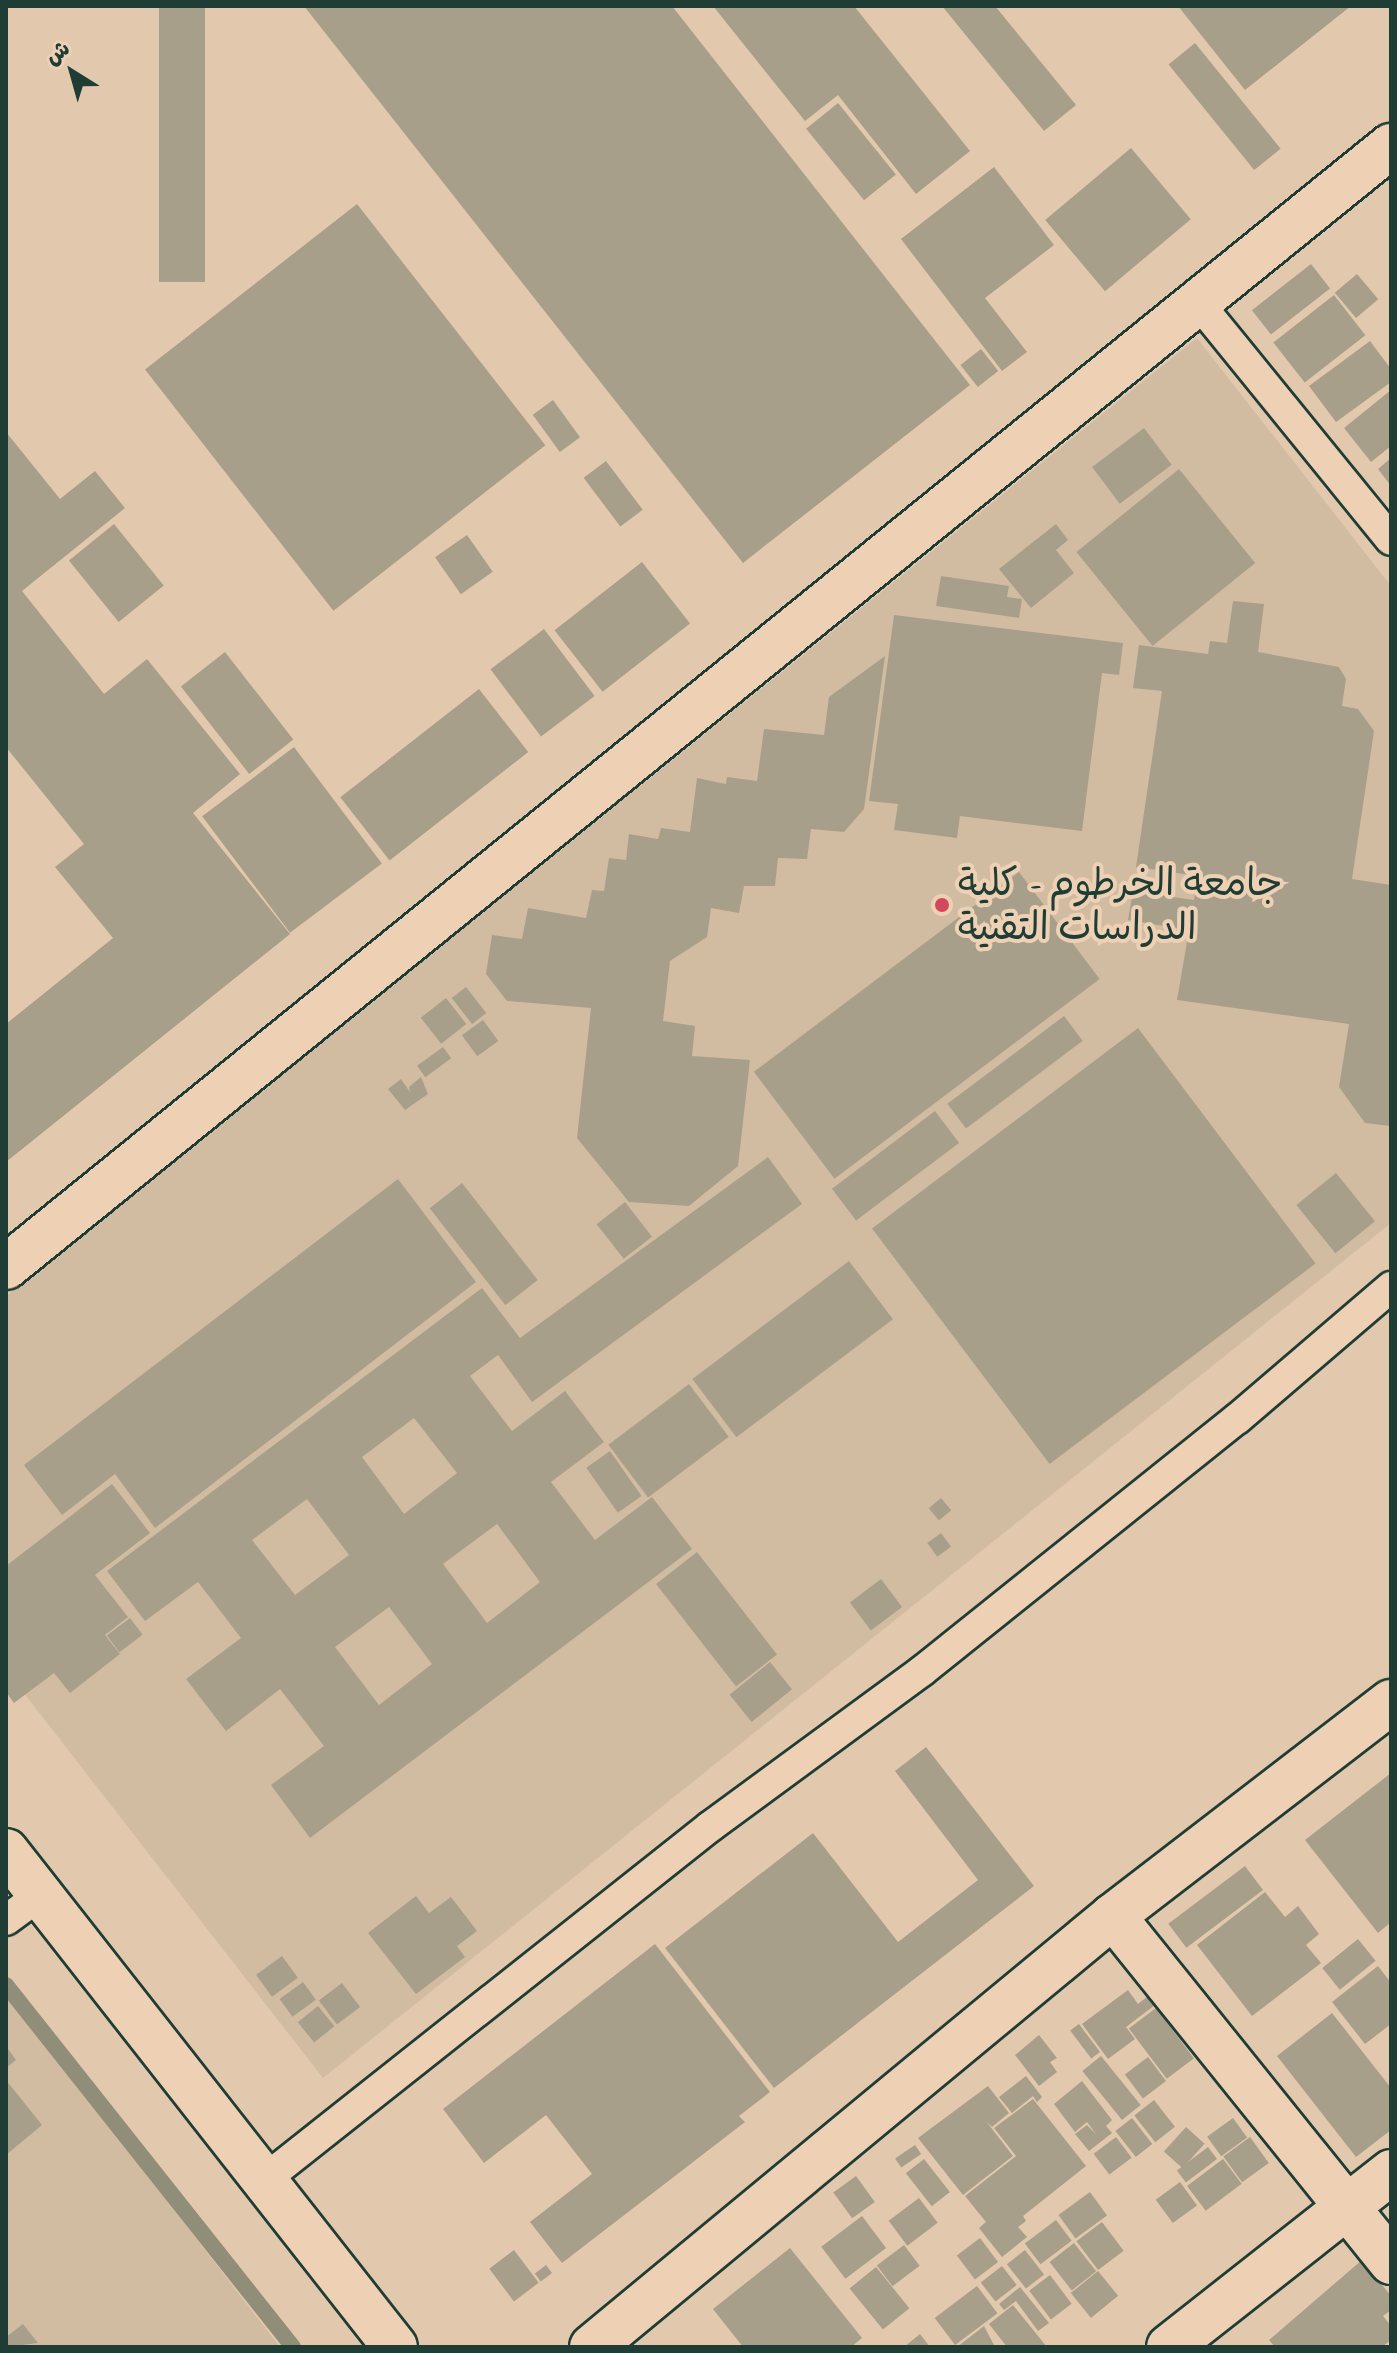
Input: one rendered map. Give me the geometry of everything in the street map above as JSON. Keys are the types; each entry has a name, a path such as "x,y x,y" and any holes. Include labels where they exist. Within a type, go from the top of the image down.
{"street":[{"path":"6,1267 1196,300 1391,146"},
{"path":"592,2347 1113,1916 1391,1702"},
{"path":"6,1851 23,1907 264,2180 395,2347"},
{"path":"1113,1916 1391,2262"},
{"path":"1169,2347 1391,2172"}],"lane":[{"path":"1196,300 1391,540"},
{"path":"264,2180 711,1826 922,1671 1237,1419 1391,1287"}],"shaded area":[{"name":"جامعة الخرطوم - كلية الدراسات التقنية","path":"1197,338 1391,586 1391,1223 323,2078 6,1670 6,1296"},
{"path":"6,1993 280,2347 6,2347"}],"building":[{"path":"159,6 205,6 205,282 159,282"},
{"path":"304,6 672,6 970,385 743,563"},
{"path":"713,6 854,6 970,151 916,194 838,95 805,121"},
{"path":"942,6 995,6 1076,105 1044,131"},
{"path":"1178,6 1351,6 1245,90"},
{"path":"1195,43 1281,149 1254,170 1169,64"},
{"path":"838,103 896,174 864,200 806,129"},
{"path":"1131,148 1191,219 1105,291 1045,220"},
{"path":"994,167 1054,245 985,298 1027,352 1002,371 901,239"},
{"path":"357,204 545,445 333,611 145,370"},
{"path":"1311,264 1330,288 1271,335 1252,310"},
{"path":"1357,274 1378,299 1356,318 1335,293"},
{"path":"1334,295 1365,335 1305,383 1273,342"},
{"path":"1370,341 1391,369 1391,382 1336,422 1309,386"},
{"path":"981,349 998,371 978,387 961,365"},
{"path":"1391,390 1391,446 1371,462 1344,428"},
{"path":"553,400 580,437 560,452 533,415"},
{"path":"1144,428 1172,465 1120,504 1092,467"},
{"path":"6,432 60,499 95,471 125,508 22,591 104,694 147,659 240,774 193,813 290,934 6,1162 6,1024 113,938 55,867 84,844 6,747"},
{"path":"1391,458 1391,486 1378,469"},
{"path":"606,461 643,510 620,527 584,478"},
{"path":"1179,469 1255,563 1153,646 1076,552"},
{"path":"114,524 164,585 119,622 69,561"},
{"path":"1056,524 1068,540 1056,550 1074,573 1031,608 999,569"},
{"path":"467,535 493,572 461,594 435,557"},
{"path":"642,562 690,623 603,692 555,630"},
{"path":"941,576 1009,586 1007,597 1022,599 1019,618 936,606"},
{"path":"1233,601 1264,604 1258,652 1339,667 1346,679 1342,706 1358,709 1374,731 1352,879 1391,885 1391,1126 1365,1123 1339,1087 1349,1024 1177,1000 1189,930 1128,920 1133,891 1194,900 1198,876 1136,867 1162,691 1133,688 1139,645 1208,654 1210,641 1227,643"},
{"path":"894,615 1123,643 1119,675 1102,673 1082,831 960,816 957,838 894,830 898,804 869,801"},
{"path":"544,629 595,696 541,736 490,669"},
{"path":"225,652 293,739 249,774 181,686"},
{"path":"885,656 864,809 844,832 811,829 807,859 778,858 775,886 744,886 739,913 711,908 707,937 670,961 663,1021 695,1026 692,1056 750,1060 738,1166 689,1206 629,1202 577,1138 591,1008 507,1001 486,974 492,935 522,939 528,908 586,918 592,890 604,891 609,858 626,860 629,834 658,839 661,828 690,832 697,778 726,784 727,777 757,781 764,729 824,735 829,697"},
{"path":"479,689 528,752 390,860 340,797"},
{"path":"294,747 382,864 290,933 202,816"},
{"path":"1019,872 1100,979 834,1179 754,1072"},
{"path":"466,987 486,1013 472,1024 452,998"},
{"path":"446,998 466,1024 441,1044 421,1018"},
{"path":"1064,1016 1083,1041 966,1129 947,1104"},
{"path":"483,1020 498,1041 477,1056 462,1035"},
{"path":"1138,1028 1316,1264 1050,1464 872,1228"},
{"path":"443,1047 451,1058 425,1077 417,1066"},
{"path":"421,1077 428,1094 405,1110 388,1089 401,1079 410,1092 409,1087"},
{"path":"935,1111 959,1143 856,1221 832,1189"},
{"path":"768,1157 802,1204 532,1402 498,1355 470,1376 512,1431 565,1391 604,1442 551,1482 595,1540 652,1497 692,1549 310,1838 271,1785 324,1746 280,1689 226,1731 186,1679 241,1638 198,1582 145,1621 107,1571 482,1288 520,1338","holes":["414,1418 457,1473 404,1514 362,1457","307,1499 349,1555 295,1595 252,1540","497,1524 540,1582 487,1623 443,1564","389,1607 432,1664 379,1705 335,1647"]},
{"path":"1336,1173 1375,1221 1335,1253 1296,1205"},
{"path":"398,1179 476,1282 155,1528 115,1474 62,1515 24,1465"},
{"path":"462,1183 538,1280 505,1305 430,1208"},
{"path":"625,1202 652,1237 624,1259 597,1224"},
{"path":"849,1261 893,1319 736,1437 692,1379"},
{"path":"689,1384 729,1437 648,1497 608,1445"},
{"path":"610,1451 642,1496 618,1513 586,1468"},
{"path":"112,1484 150,1533 95,1575 128,1617 105,1635 120,1654 70,1693 54,1673 14,1703 6,1692 6,1566"},
{"path":"941,1498 951,1510 939,1521 929,1508"},
{"path":"941,1533 951,1547 937,1557 927,1543"},
{"path":"697,1552 777,1654 736,1686 656,1584"},
{"path":"881,1579 902,1607 871,1630 850,1602"},
{"path":"130,1618 143,1635 119,1652 107,1635"},
{"path":"770,1662 792,1689 752,1722 730,1695"},
{"path":"926,1747 1034,1886 774,2088 665,1948 813,1833 898,1942 978,1880 895,1771"},
{"path":"1391,1773 1391,1922 1378,1933 1305,1840"},
{"path":"1245,1866 1263,1890 1186,1948 1168,1924"},
{"path":"1265,1892 1285,1917 1298,1906 1319,1934 1306,1945 1321,1963 1252,2016 1197,1945"},
{"path":"416,1896 429,1913 451,1897 477,1931 457,1946 465,1957 416,1994 368,1933"},
{"path":"1358,1939 1376,1961 1340,1990 1322,1968"},
{"path":"655,1944 770,2092 739,2116 745,2122 562,2263 530,2222 592,2174 546,2115 484,2163 443,2109"},
{"path":"282,1956 298,1978 272,1997 256,1975"},
{"path":"1378,1966 1391,1983 1391,2024 1365,2044 1332,2002"},
{"path":"303,1982 316,2000 292,2017 280,1999"},
{"path":"342,1983 360,2007 337,2024 319,2000"},
{"path":"1128,1990 1138,2004 1148,1996 1155,2005 1126,2027 1135,2039 1108,2059 1082,2024"},
{"path":"318,2006 334,2026 314,2043 298,2022"},
{"path":"1156,2008 1194,2058 1167,2079 1129,2028"},
{"path":"1332,2013 1391,2088 1391,2130 1356,2157 1277,2056"},
{"path":"1079,2024 1100,2052 1091,2059 1070,2031"},
{"path":"1039,2035 1057,2058 1050,2062 1057,2072 1039,2086 1015,2055"},
{"path":"6,2046 16,2060 6,2068"},
{"path":"1101,2056 1141,2105 1122,2120 1082,2071"},
{"path":"1148,2057 1166,2081 1143,2098 1125,2074"},
{"path":"1026,2076 1042,2097 1037,2102 1033,2096 1012,2113 999,2097"},
{"path":"6,2080 42,2125 6,2155"},
{"path":"1082,2081 1112,2120 1106,2126 1112,2133 1089,2151 1075,2134 1087,2125 1096,2134 1087,2122 1075,2132 1054,2104"},
{"path":"988,2086 1009,2113 992,2127 986,2121 1013,2156 963,2195 918,2138"},
{"path":"1033,2099 1086,2166 1023,2216 1026,2221 1018,2227 1027,2237 1002,2257 979,2228 986,2222 965,2196 1016,2156 994,2128"},
{"path":"1154,2100 1175,2127 1155,2142 1134,2115"},
{"path":"1132,2118 1152,2144 1136,2157 1115,2131"},
{"path":"1233,2118 1247,2137 1221,2156 1207,2137"},
{"path":"1186,2127 1205,2144 1182,2168 1164,2152"},
{"path":"1116,2137 1132,2158 1109,2175 1094,2154"},
{"path":"1250,2137 1269,2163 1242,2182 1223,2156"},
{"path":"915,2145 921,2154 901,2168 895,2158"},
{"path":"1208,2147 1217,2159 1186,2182 1177,2170"},
{"path":"924,2159 950,2192 932,2206 906,2173"},
{"path":"1223,2159 1242,2184 1206,2211 1187,2186"},
{"path":"856,2176 875,2202 852,2218 833,2192"},
{"path":"1180,2182 1197,2205 1173,2223 1156,2200"},
{"path":"1090,2192 1107,2215 1075,2238 1058,2215"},
{"path":"919,2198 938,2223 907,2246 889,2221"},
{"path":"862,2216 886,2248 845,2279 821,2247"},
{"path":"1056,2220 1072,2241 1041,2264 1025,2243"},
{"path":"1102,2222 1124,2251 1098,2270 1076,2241"},
{"path":"980,2238 998,2262 975,2279 957,2255"},
{"path":"1074,2243 1096,2271 1072,2290 1050,2262"},
{"path":"904,2245 920,2266 892,2286 877,2265"},
{"path":"790,2248 862,2338 851,2347 743,2347 713,2309"},
{"path":"514,2250 539,2283 514,2301 489,2269"},
{"path":"1025,2250 1044,2274 1026,2289 1007,2264"},
{"path":"1362,2260 1391,2296 1391,2310 1383,2316 1391,2326 1391,2340 1382,2347 1275,2347 1269,2340"},
{"path":"546,2265 552,2273 541,2281 535,2273"},
{"path":"1002,2266 1017,2285 995,2302 981,2283"},
{"path":"876,2267 909,2308 883,2330 850,2288"},
{"path":"1098,2271 1118,2296 1091,2318 1071,2293"},
{"path":"1050,2275 1072,2304 1051,2319 1029,2291"},
{"path":"977,2286 997,2313 955,2345 935,2318"},
{"path":"1020,2287 1049,2323 1038,2331 1016,2301 1004,2310 999,2304"},
{"path":"1013,2305 1047,2347 1007,2347 989,2324"},
{"path":"23,2324 38,2343 6,2347 6,2337"},
{"path":"984,2326 995,2347 957,2347"},
{"path":"920,2334 930,2347 904,2347"}],"waterway":[{"path":"6,1985 293,2347"}],"place":[{"name":"جامعة الخرطوم - كلية الدراسات التقنية","path":"942,905"}]}
